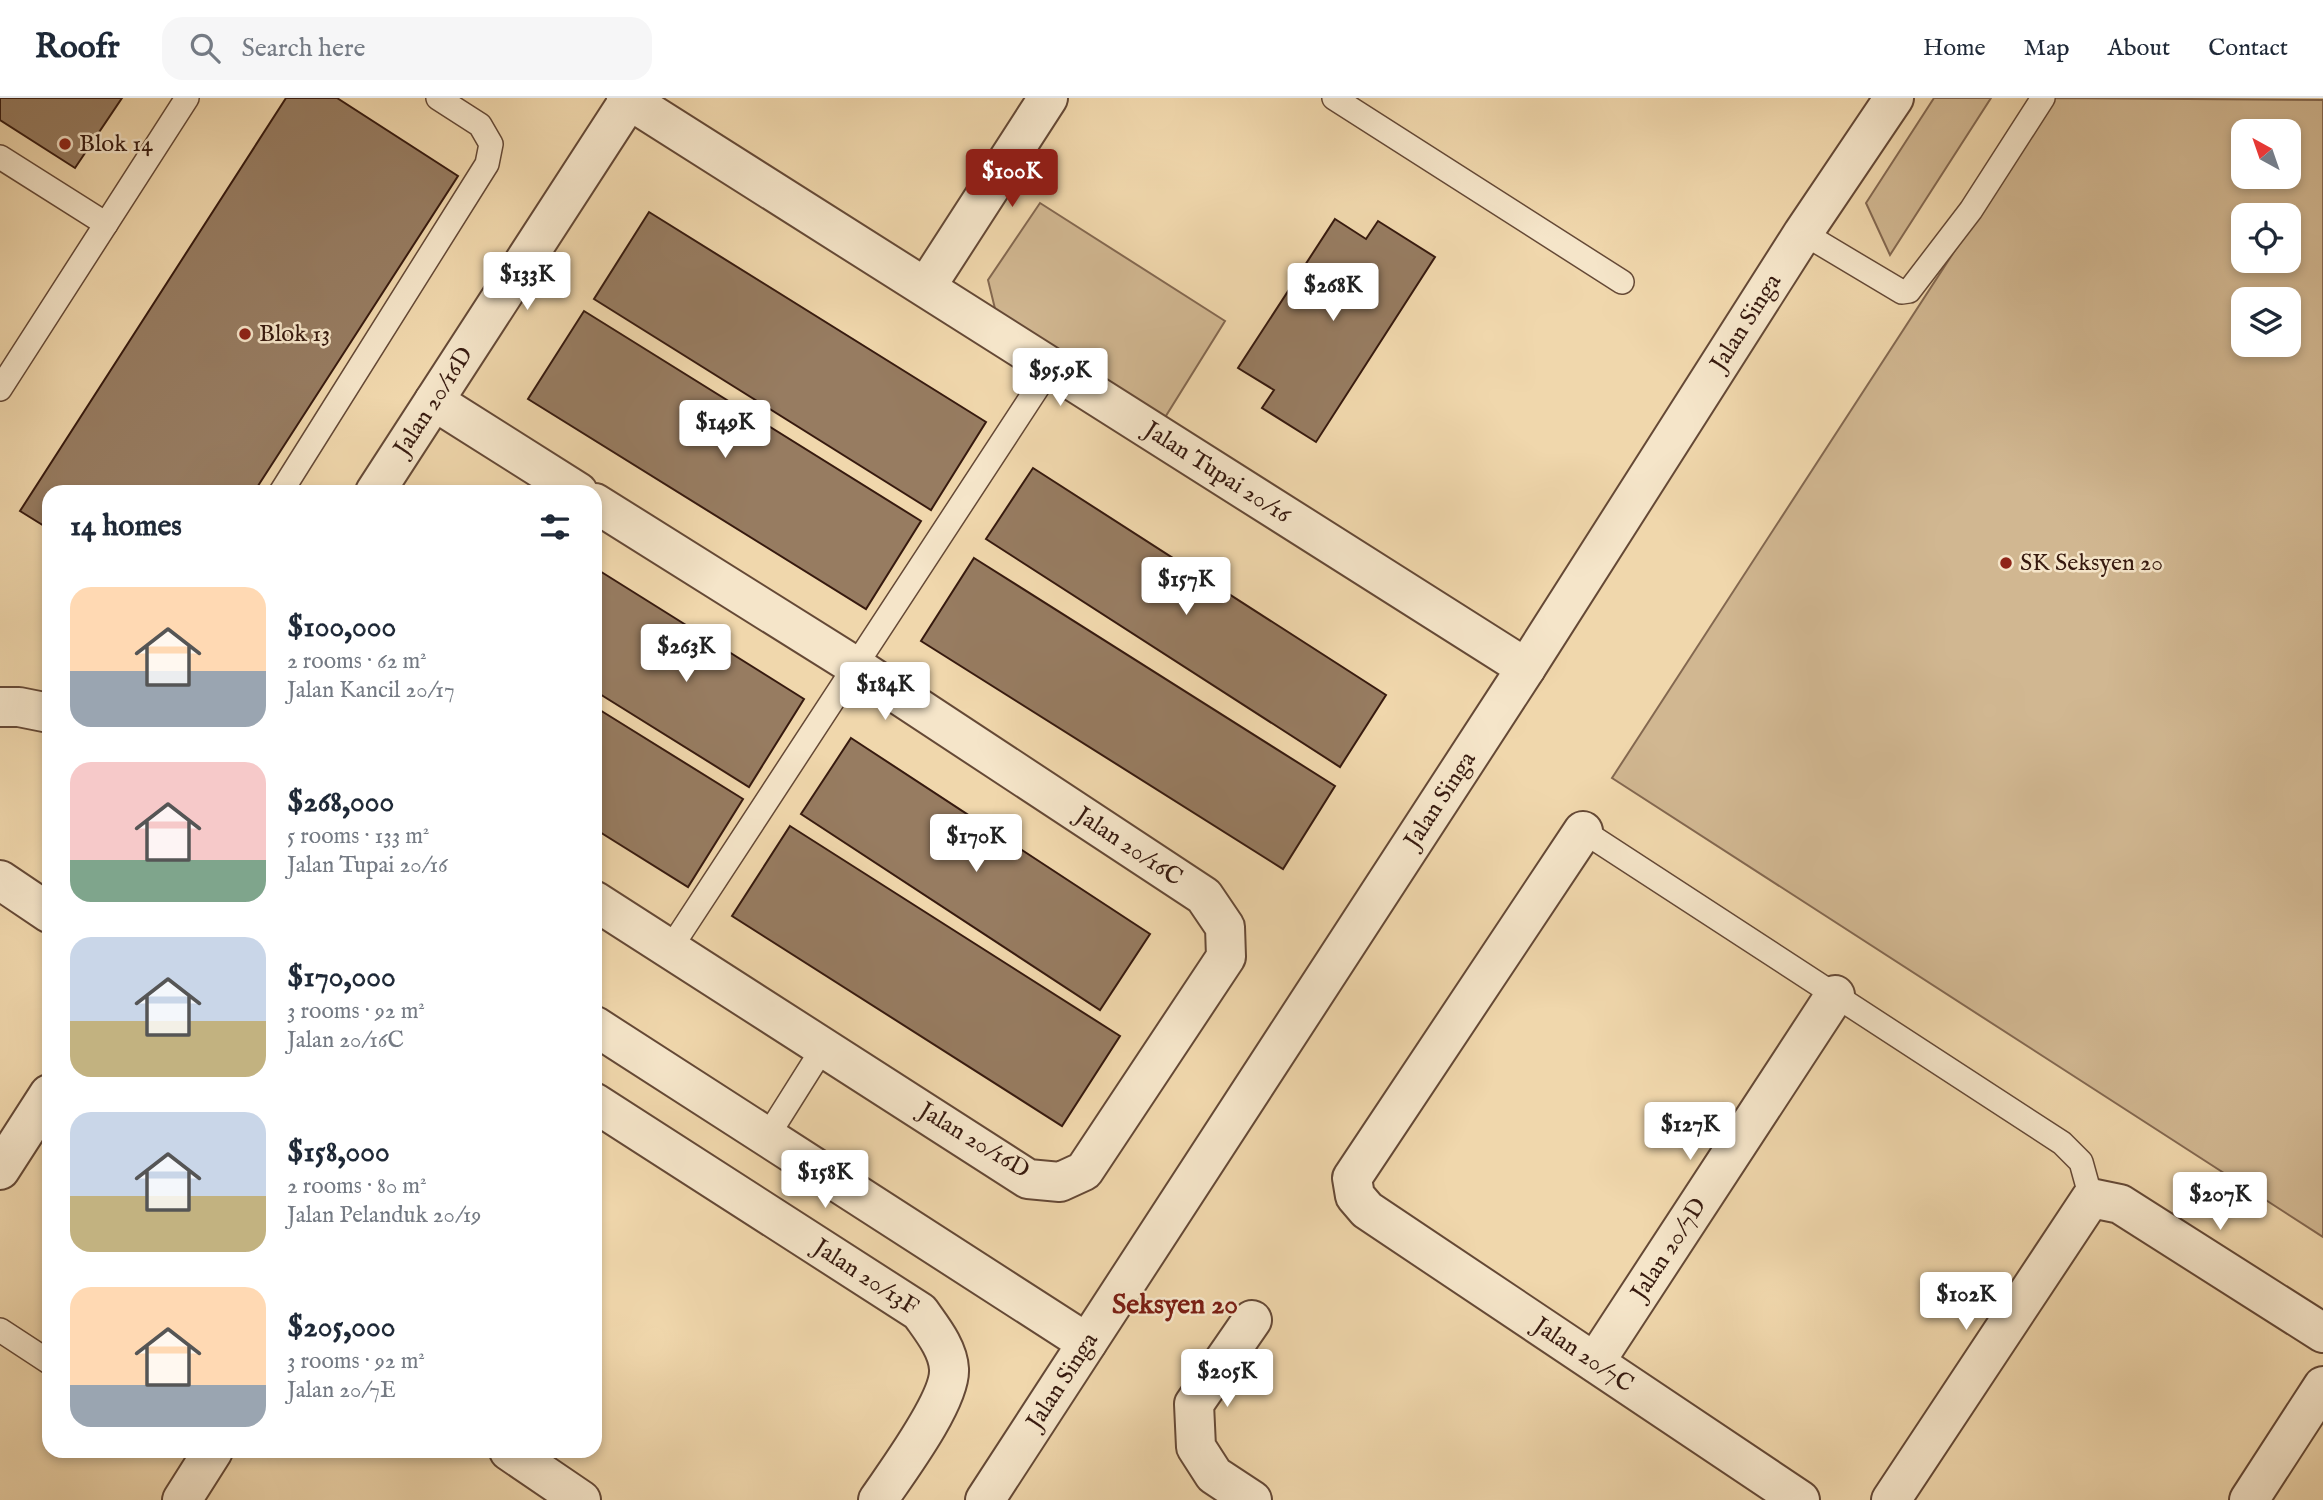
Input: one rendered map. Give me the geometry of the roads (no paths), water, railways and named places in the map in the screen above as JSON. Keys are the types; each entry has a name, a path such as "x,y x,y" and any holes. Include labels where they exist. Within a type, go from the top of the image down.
{"street":[{"path":"926,288 1048,98"},
{"name":"Jalan Singa","path":"985,1500 1526,668 1803,233 1894,98"},
{"name":"Jalan Tupai 20/16","path":"628,99 1526,668"},
{"name":"Jalan 20/16D","path":"380,485 628,99"},
{"path":"434,401 567,485"},
{"name":"Jalan 20/16C","path":"602,507 855,666 1204,896"},
{"path":"0,708 19,707 42,712"},
{"name":"Jalan 20/7C","path":"1583,831 1352,1178 1355,1196 1367,1210 1800,1500"},
{"path":"0,880 42,908"},
{"name":"Jalan 20/16D","path":"602,905 1028,1179 1060,1182 1084,1171 1226,957 1225,927 1204,896"},
{"name":"Jalan 20/7D","path":"1595,1362 1835,995"},
{"path":"602,1031 1087,1343"},
{"path":"0,1170 42,1105"},
{"name":"Jalan 20/13F","path":"602,1108 920,1312 941,1343 949,1370 935,1414 878,1500"},
{"path":"1891,1500 2091,1198 2120,1204 2323,1333"},
{"path":"1252,1320 1194,1405 1196,1447 1214,1475 1252,1500"},
{"path":"2249,1500 2323,1386"},
{"path":"182,1500 200,1458"},
{"path":"519,1458 581,1500"}],"lane":[{"path":"0,389 187,98"},
{"path":"285,485 487,164 491,144 480,125 438,98"},
{"path":"1334,98 1622,282"},
{"path":"1803,233 1902,292 1909,291 1971,210 2043,98"},
{"path":"0,157 106,224"},
{"path":"670,948 1051,367"},
{"path":"1583,831 2062,1143 2081,1162 2091,1198"},
{"path":"767,1137 823,1048"},
{"path":"0,1330 42,1357"}],"place":[{"name":"Blok 14","path":"65,144"},
{"name":"Blok 13","path":"245,334"},
{"name":"SK Seksyen 20","path":"2006,563"}],"district":[{"name":"Seksyen 20","path":"1175,1305"}]}
